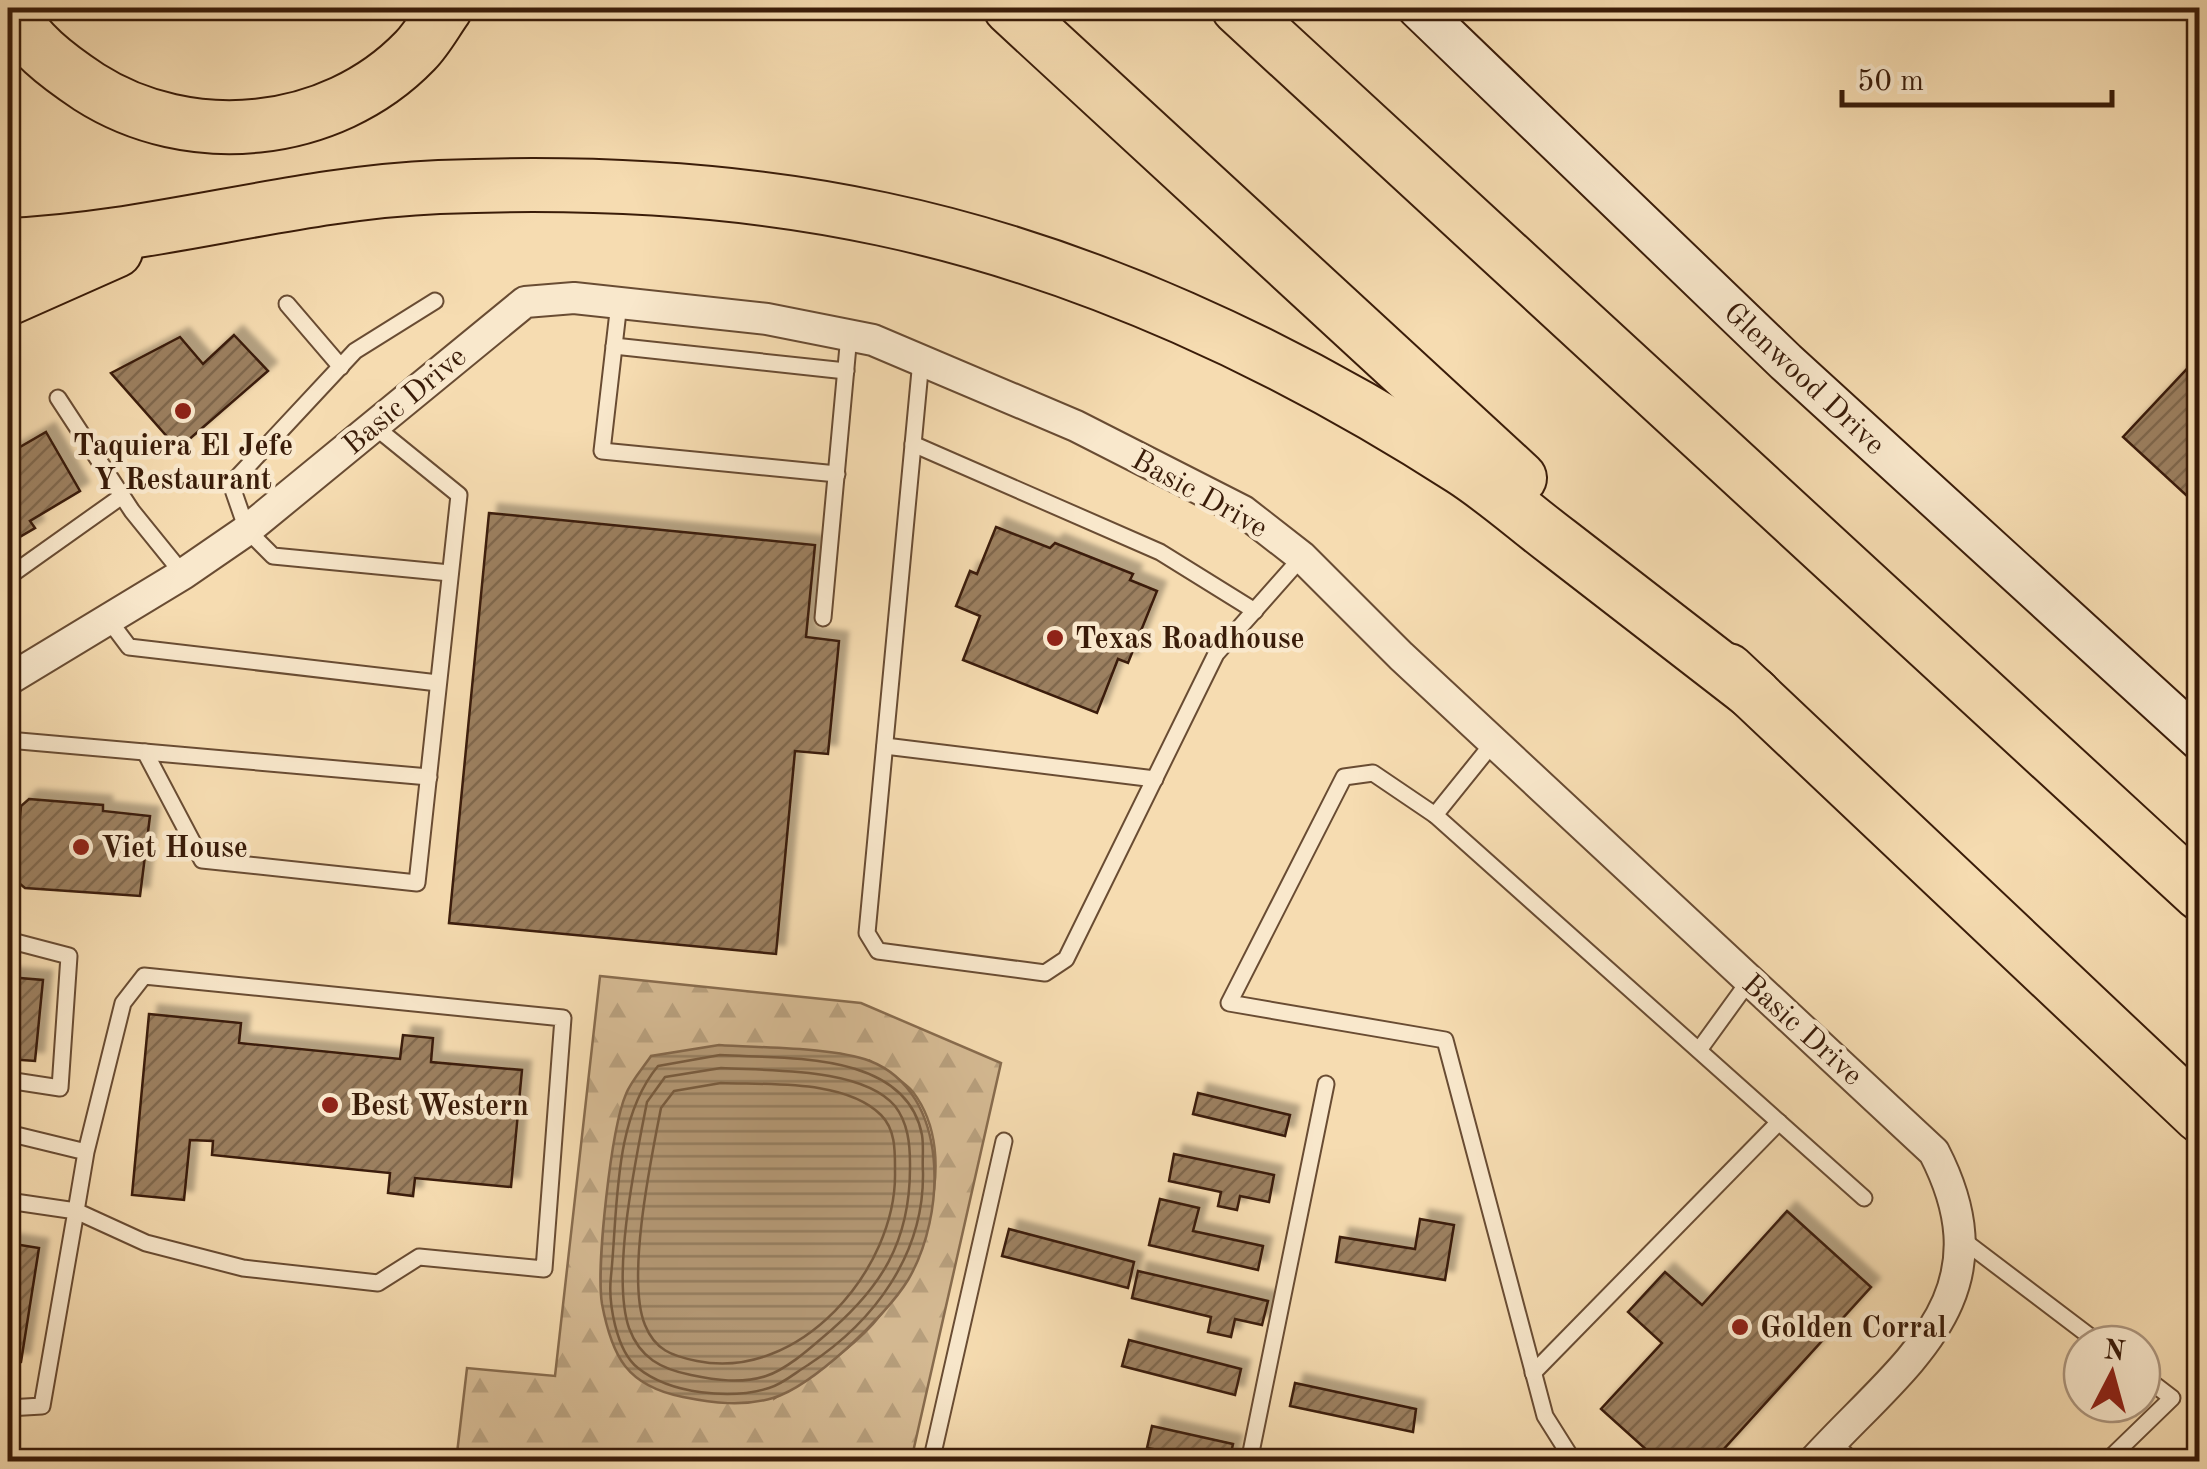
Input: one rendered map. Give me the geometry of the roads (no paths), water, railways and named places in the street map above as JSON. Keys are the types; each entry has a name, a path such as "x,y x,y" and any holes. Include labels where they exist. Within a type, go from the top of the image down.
{"highway":[{"path":"8,8 22,34 60,68 122,108 188,126 255,129 326,108 362,91 414,51 446,8"},
{"path":"1010,8 1754,694 2200,1116"},
{"path":"1238,8 2200,894"},
{"path":"8,245 69,242 300,203 434,187 538,185 678,191 882,219 1060,270 1220,336 1356,405 1465,471 1754,694"},
{"path":"8,298 168,228"}],"street":[{"name":"Glenwood Drive","path":"1421,8 1786,362 2200,740"},
{"name":"Basic Drive","path":"8,680 248,530 525,302 550,297 619,303 767,319 849,334 1076,426 1212,492 1302,557 1493,743 1920,1136 1950,1184 1958,1237 1951,1302 1936,1327 1832,1455"}],"lane":[{"path":"436,302 356,351 231,484 248,530 274,556 450,573"},
{"path":"619,303 602,451 837,474"},
{"path":"287,304 341,367"},
{"path":"823,618 849,334"},
{"path":"614,346 846,371"},
{"path":"920,360 868,933 878,951 1045,972 1066,959 1216,654 1302,557"},
{"path":"58,398 122,496 183,574"},
{"path":"145,752 202,860 417,883 459,495 374,426"},
{"path":"913,444 1160,552 1255,611"},
{"path":"8,577 122,496"},
{"path":"108,619 128,647 438,683"},
{"path":"8,740 428,776"},
{"path":"1435,815 1493,743"},
{"path":"884,746 1155,779"},
{"path":"1574,1462 1545,1416 1445,1040 1229,1003 1344,777 1373,773 1435,815 1864,1198"},
{"path":"8,940 70,956 60,1088 8,1080"},
{"path":"8,1201 76,1211 146,1242 243,1268 378,1283 418,1257 544,1269 564,1018 144,976 123,1002 86,1152 76,1211 42,1406 8,1408"},
{"path":"1699,1050 1749,980"},
{"path":"1250,1462 1326,1084"},
{"path":"1533,1372 1778,1122"},
{"path":"8,1133 86,1152"},
{"path":"932,1462 1004,1141"},
{"path":"1958,1237 2073,1324"},
{"path":"2162,1391 2172,1398 2162,1408"},
{"path":"2106,1462 2145,1424"}],"water":[{"path":"719,1045 817,1051 870,1061 896,1077 915,1100 928,1127 934,1158 934,1191 921,1254 898,1295 847,1348 808,1380 773,1398 750,1402 694,1399 664,1392 635,1377 617,1354 602,1304 606,1198 615,1136 628,1089 651,1056"}],"place":[{"name":"Taquiera El Jefe Y Restaurant","path":"183,411"},
{"name":"Texas Roadhouse","path":"1055,638"},
{"name":"Viet House","path":"81,847"},
{"name":"Best Western","path":"330,1105"},
{"name":"Golden Corral","path":"1740,1327"}]}
